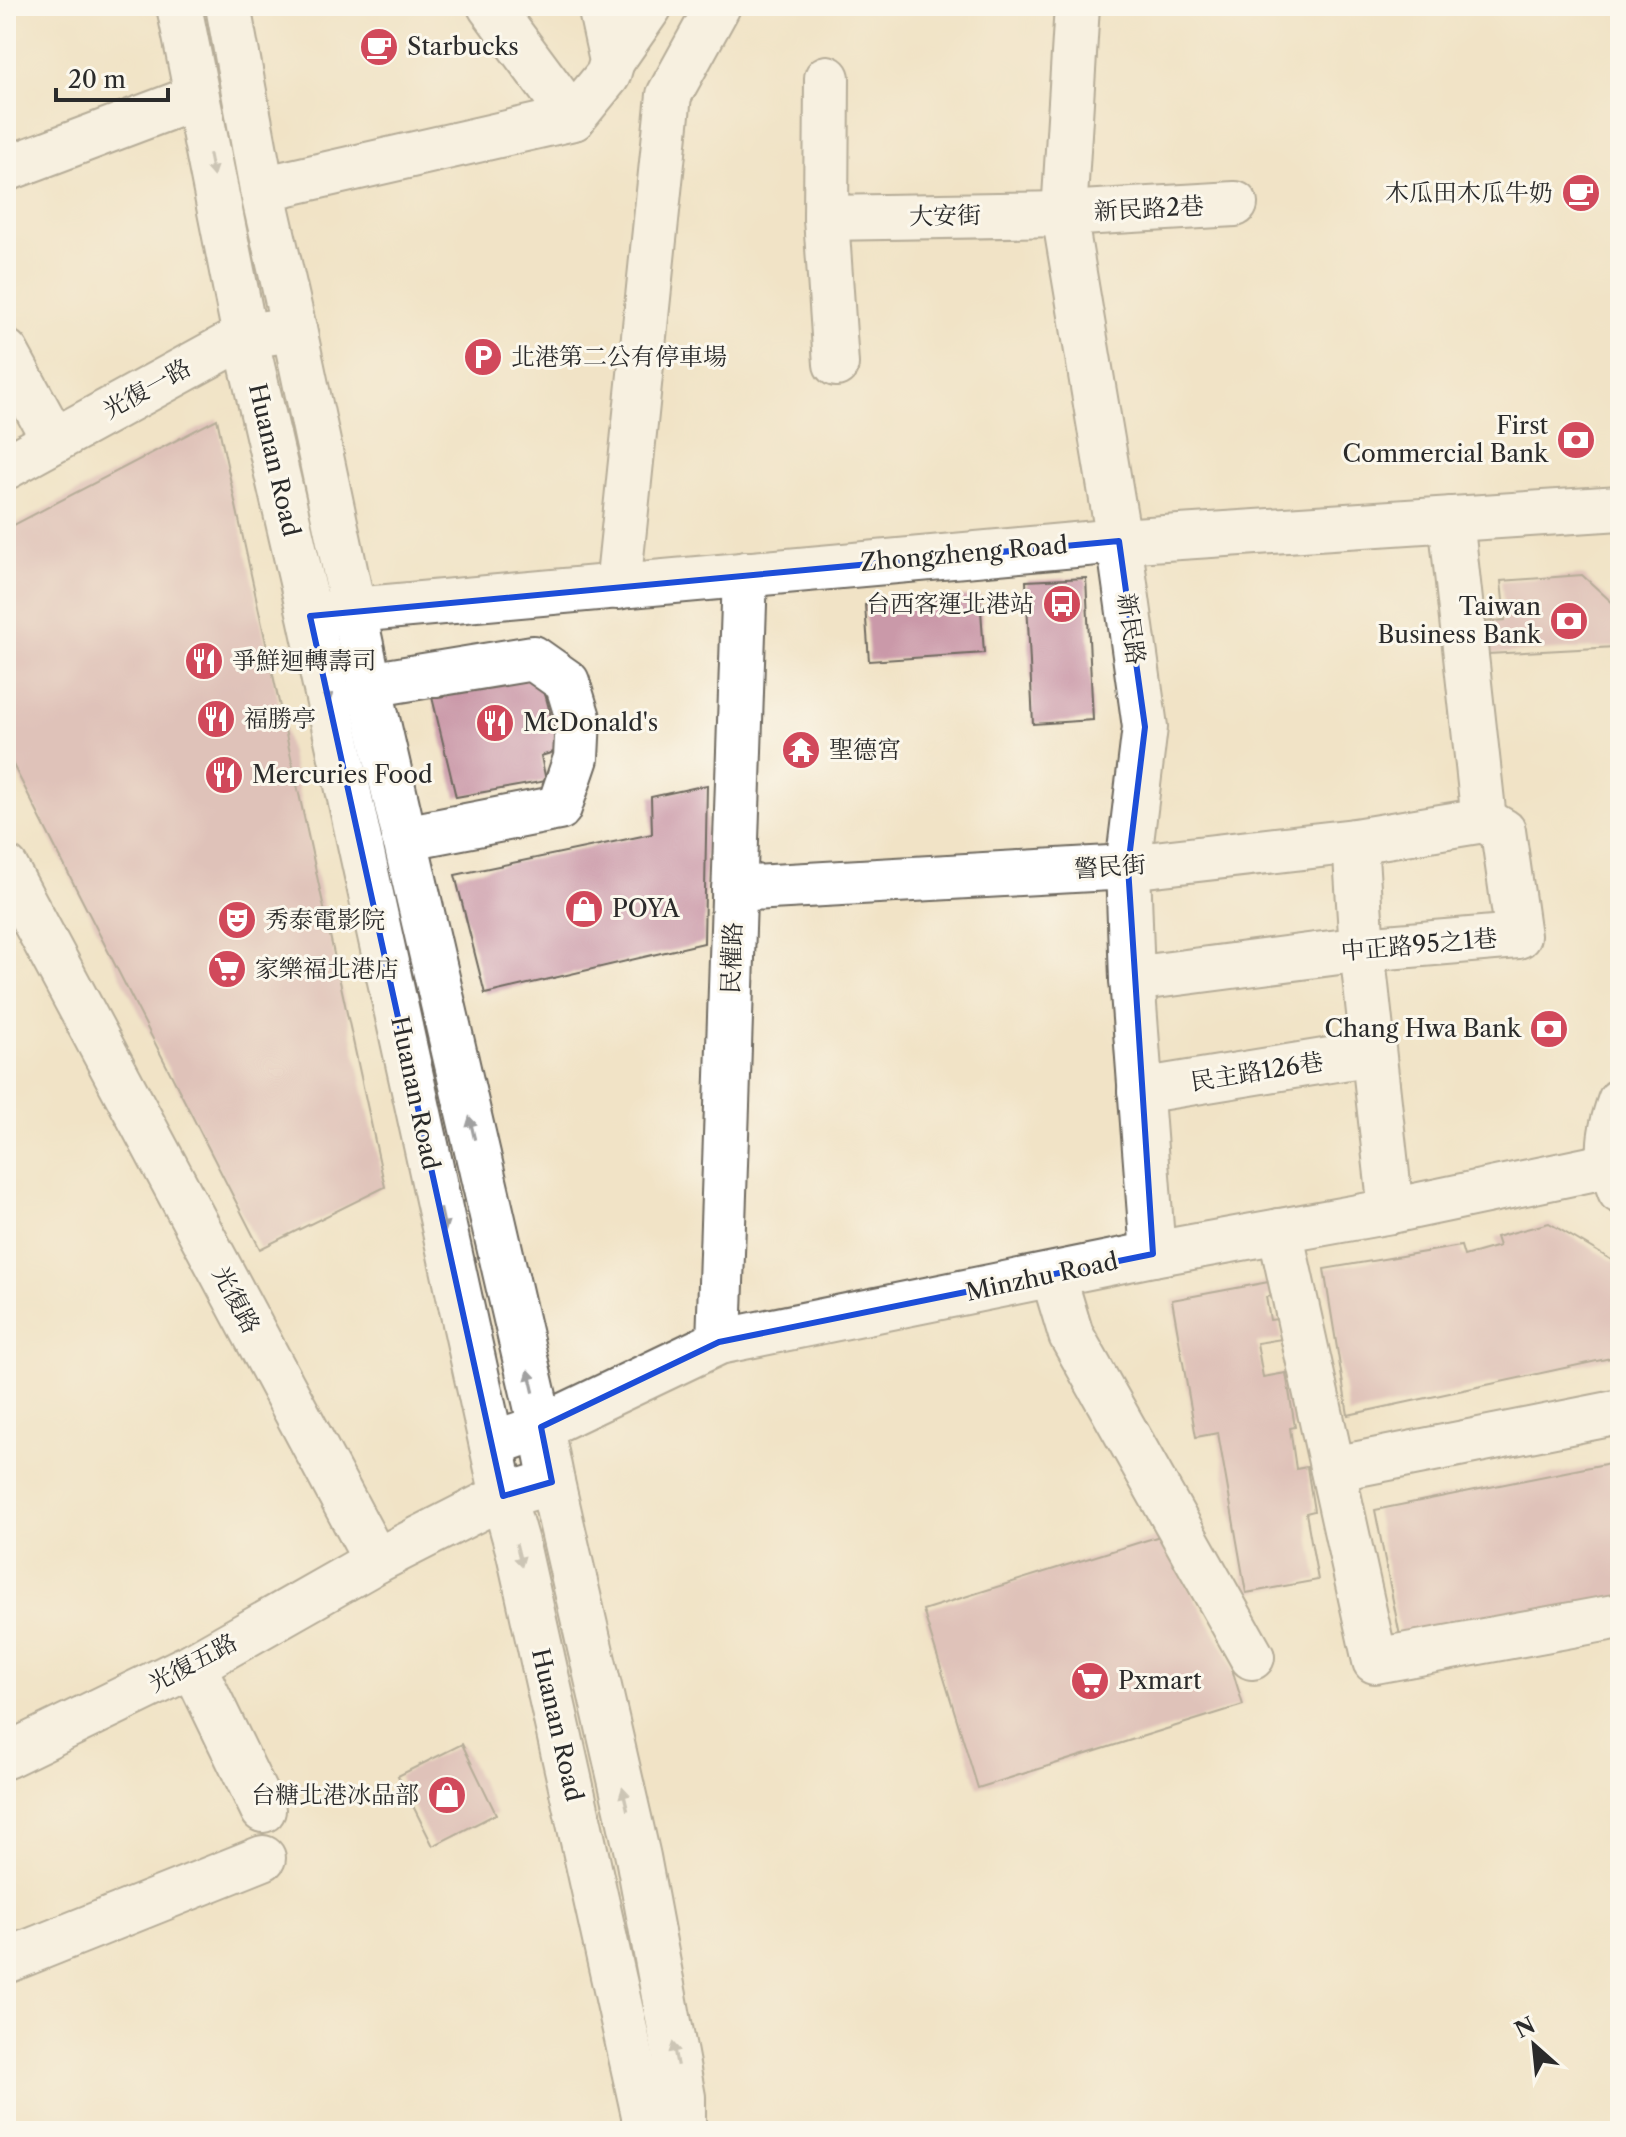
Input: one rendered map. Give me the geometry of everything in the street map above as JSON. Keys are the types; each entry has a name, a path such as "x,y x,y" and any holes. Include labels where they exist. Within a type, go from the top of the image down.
{"street":[{"name":"Huanan Road","path":"179,6 245,336 310,616 503,1496 519,1553 641,2099 644,2131"},
{"name":"Huanan Road","path":"228,6 262,189 369,685 638,1857 683,2097 683,2131"},
{"path":"490,6 573,118"},
{"path":"600,6 612,61"},
{"path":"262,189 573,118 608,75 612,61 650,6"},
{"path":"618,587 669,95 718,6"},
{"name":"新民路","path":"1077,6 1064,214 1119,541 1145,727 1128,867 1132,979 1153,1254"},
{"path":"827,78 826,218 836,364"},
{"path":"6,169 197,97"},
{"name":"新民路2巷","path":"1064,214 1235,204"},
{"name":"大安街","path":"826,218 1064,214"},
{"name":"光復一路","path":"6,467 245,336 294,329"},
{"path":"6,352 54,440"},
{"name":"Zhongzheng Road","path":"310,616 1119,541 1620,508"},
{"path":"1451,519 1484,820"},
{"name":"民權路","path":"719,1342 745,574"},
{"path":"369,685 533,658 567,682 578,718 576,758 559,808 404,838"},
{"name":"警民街","path":"734,889 1128,867 1355,841 1484,820"},
{"name":"中正路95之1巷","path":"1132,979 1362,949 1518,936 1503,831 1484,820"},
{"path":"1355,841 1362,949 1391,1211"},
{"name":"光復路","path":"6,868 376,1561"},
{"name":"民主路126巷","path":"1140,1091 1373,1053"},
{"path":"1615,1179 1610,1130 1620,1101"},
{"name":"Minzhu Road","path":"492,1444 541,1427 719,1342 1153,1254 1391,1211 1615,1179"},
{"path":"1280,1231 1375,1661 1620,1616"},
{"path":"1053,1275 1071,1335 1252,1657"},
{"path":"1333,1469 1620,1412"},
{"path":"376,1561 503,1496 552,1482"},
{"name":"光復五路","path":"6,1756 193,1665 376,1561"},
{"path":"193,1665 263,1810"},
{"path":"6,1961 263,1858"}],"highlighted area":[{"path":"1119,541 1145,727 1128,867 1153,1254 719,1342 541,1427 552,1482 503,1496 310,616"}],"building":[{"name":"家樂福北港店","path":"217,419 385,1187 260,1249 6,751 6,529"},
{"path":"1582,575 1615,605 1615,647 1488,654 1484,622 1505,620 1501,581"},
{"path":"1086,578 1093,720 1033,724 1026,581"},
{"path":"980,596 984,653 869,661 865,605"},
{"name":"McDonald's","path":"540,675 560,750 541,756 546,781 456,797 432,697"},
{"name":"POYA","path":"707,785 704,943 485,994 455,875 652,834 651,797"},
{"path":"1549,1223 1620,1265 1620,1356 1348,1415 1324,1269 1461,1246 1464,1256 1499,1246 1496,1237"},
{"path":"1274,1281 1277,1295 1266,1297 1270,1320 1278,1319 1282,1339 1257,1343 1263,1377 1286,1373 1295,1427 1290,1428 1296,1469 1307,1467 1314,1511 1306,1513 1318,1580 1246,1593 1218,1433 1196,1437 1172,1300"},
{"path":"1620,1461 1620,1607 1403,1651 1375,1510"},
{"name":"Pxmart","path":"1160,1536 1228,1656 1243,1705 978,1788 923,1610"},
{"name":"台糖北港冰品部","path":"462,1744 496,1814 433,1846 398,1776"}],"place":[{"name":"Starbucks","path":"379,47"},
{"name":"木瓜田木瓜牛奶","path":"1581,193"},
{"name":"北港第二公有停車場","path":"483,357"},
{"name":"First Commercial Bank","path":"1576,440"},
{"name":"台西客運北港站","path":"1062,604"},
{"name":"Taiwan Business Bank","path":"1569,621"},
{"name":"爭鮮迴轉壽司","path":"204,661"},
{"name":"福勝亭","path":"216,719"},
{"name":"McDonald's","path":"495,723"},
{"name":"聖德宮","path":"801,750"},
{"name":"Mercuries Food","path":"224,775"},
{"name":"POYA","path":"584,909"},
{"name":"秀泰電影院","path":"237,920"},
{"name":"家樂福北港店","path":"227,969"},
{"name":"Chang Hwa Bank","path":"1549,1029"},
{"name":"Pxmart","path":"1090,1681"},
{"name":"台糖北港冰品部","path":"447,1795"}]}
